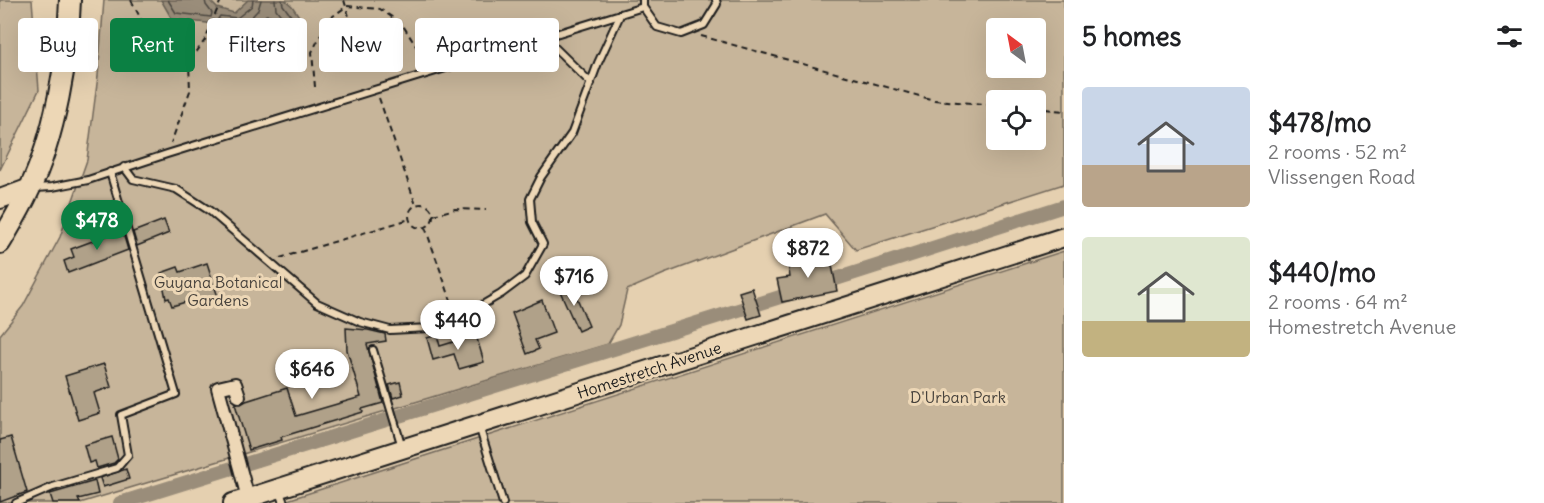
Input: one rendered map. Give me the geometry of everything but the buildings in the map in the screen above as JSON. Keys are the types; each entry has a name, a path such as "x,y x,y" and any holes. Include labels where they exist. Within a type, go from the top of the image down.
{"main road":[{"path":"0,243 39,188 62,80 70,0"},
{"path":"0,199 39,188"},
{"name":"Homestretch Avenue","path":"241,500 282,496 478,425 1064,237"}],"street":[{"path":"239,396 235,384 218,388 242,475 241,500"}],"lane":[{"path":"559,33 620,15 643,3 657,27 681,34 704,25 717,4 716,0"},
{"path":"124,167 133,179 176,189 210,211 317,303 360,322 390,330 429,328 458,318 501,294 525,276 543,244 532,222 530,199 541,177 572,133 620,15"},
{"path":"559,52 591,83"},
{"path":"39,188 75,183 431,72"},
{"path":"16,503 53,487 117,468 128,455 121,415 176,394 110,172"},
{"path":"373,350 404,450"},
{"path":"478,425 503,503"}],"path":[{"path":"131,0 140,18"},
{"path":"195,54 206,40 221,0"},
{"path":"344,0 350,18"},
{"path":"315,87 312,52 329,19 347,6 380,9 402,24 415,45"},
{"path":"686,32 934,100 986,104"},
{"path":"167,154 190,91 189,72"},
{"path":"376,89 416,205"},
{"path":"1046,109 1064,111"},
{"path":"416,205 427,206 433,215 431,222 425,227"},
{"path":"416,205 411,211 410,219 414,225 425,227"},
{"path":"433,215 455,209 486,210"},
{"path":"268,261 410,219"},
{"path":"425,227 458,318"}],"green space":[{"path":"0,0 32,0 33,18 18,18 18,72 38,72 39,90 0,170"},
{"name":"Guyana Botanical Gardens","path":"104,0 1064,0 1064,184 856,250 825,214 627,290 619,325 608,344 80,503 0,503 0,335 23,306 60,237 87,160 98,76"},
{"name":"D'Urban Park","path":"1064,251 1064,503 278,503"}],"water":[{"path":"161,0 209,0 217,8 234,13 248,0 285,0 300,18 207,18 207,23 195,22 195,18 171,18"}],"waterway":[{"path":"817,285 1064,206"},
{"path":"120,503 796,292"}]}
